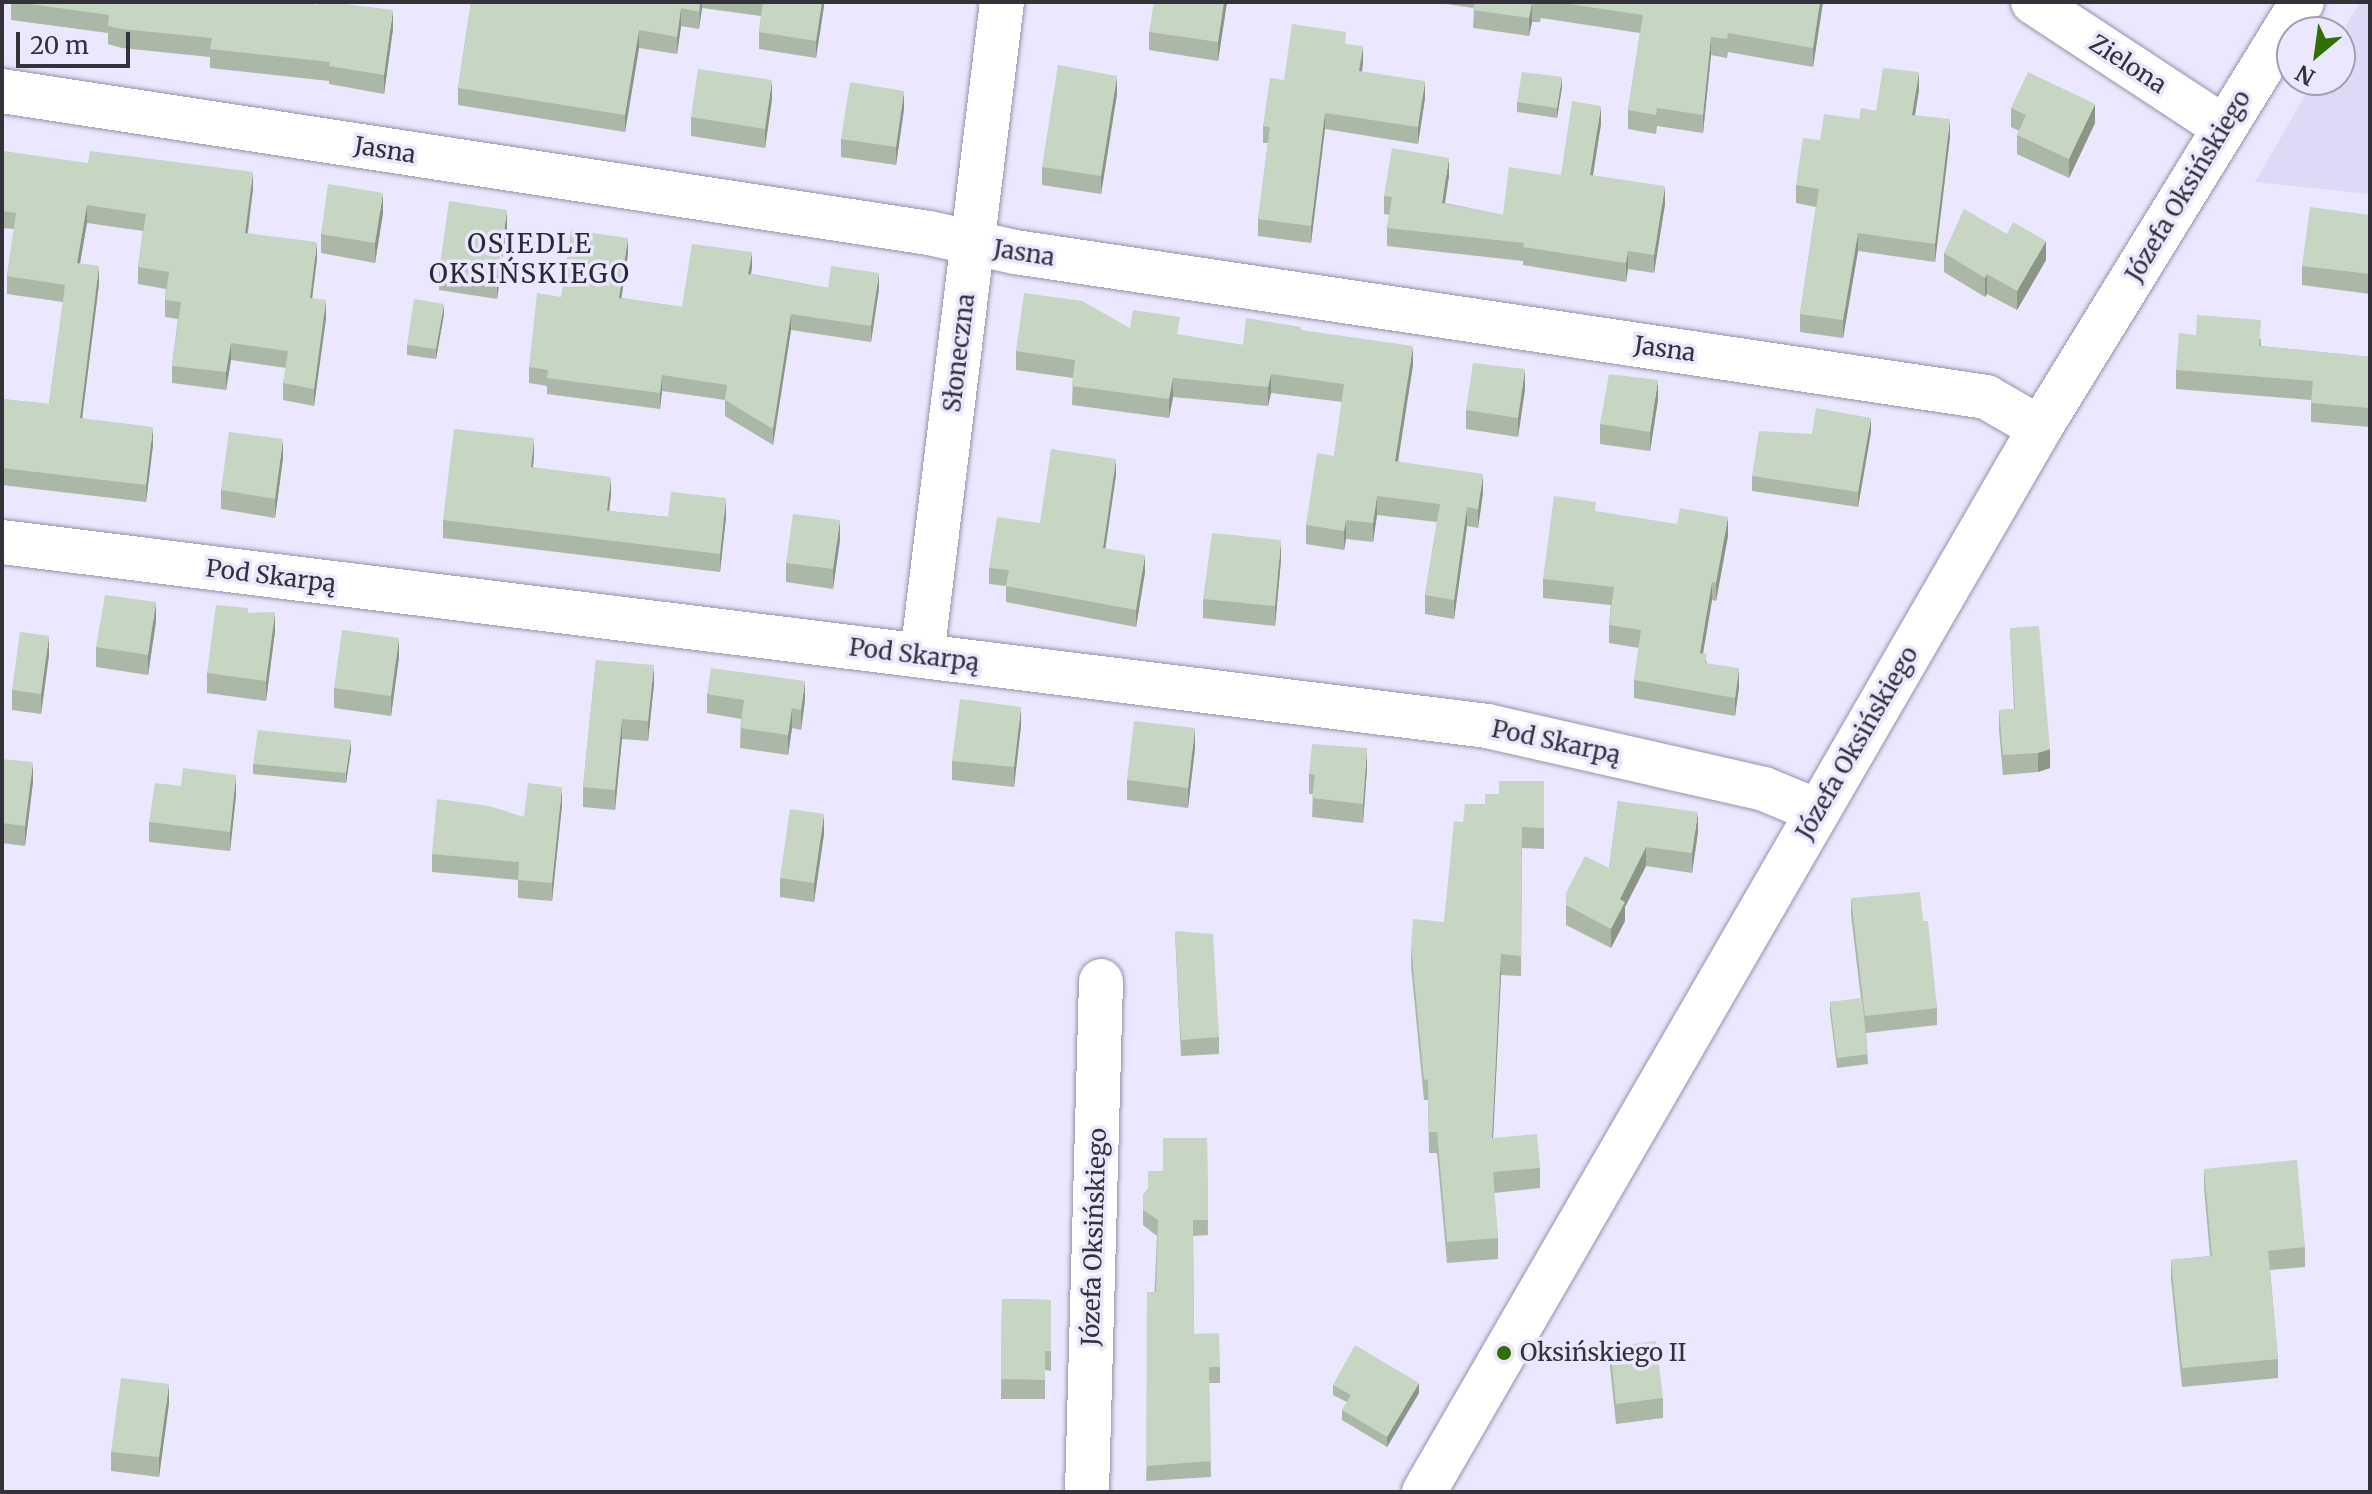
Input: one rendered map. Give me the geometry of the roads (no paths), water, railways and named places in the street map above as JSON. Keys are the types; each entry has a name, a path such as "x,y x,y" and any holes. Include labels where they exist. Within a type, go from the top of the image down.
{"street":[{"name":"Słoneczna","path":"922,656 1002,2"},
{"name":"Zielona","path":"2033,2 2223,127"},
{"name":"Józefa Oksińskiego","path":"1424,1492 2040,428 2302,2"},
{"name":"Jasna","path":"2,91 929,233 973,245 1986,397 2040,428"},
{"name":"Pod Skarpą","path":"2,542 1487,726 1764,789 1817,811"},
{"name":"Józefa Oksińskiego","path":"1087,1492 1101,981"}],"place":[{"name":"Oksińskiego II","path":"1504,1353"}],"district":[{"name":"OSIEDLE OKSIŃSKIEGO","path":"530,259"}]}
